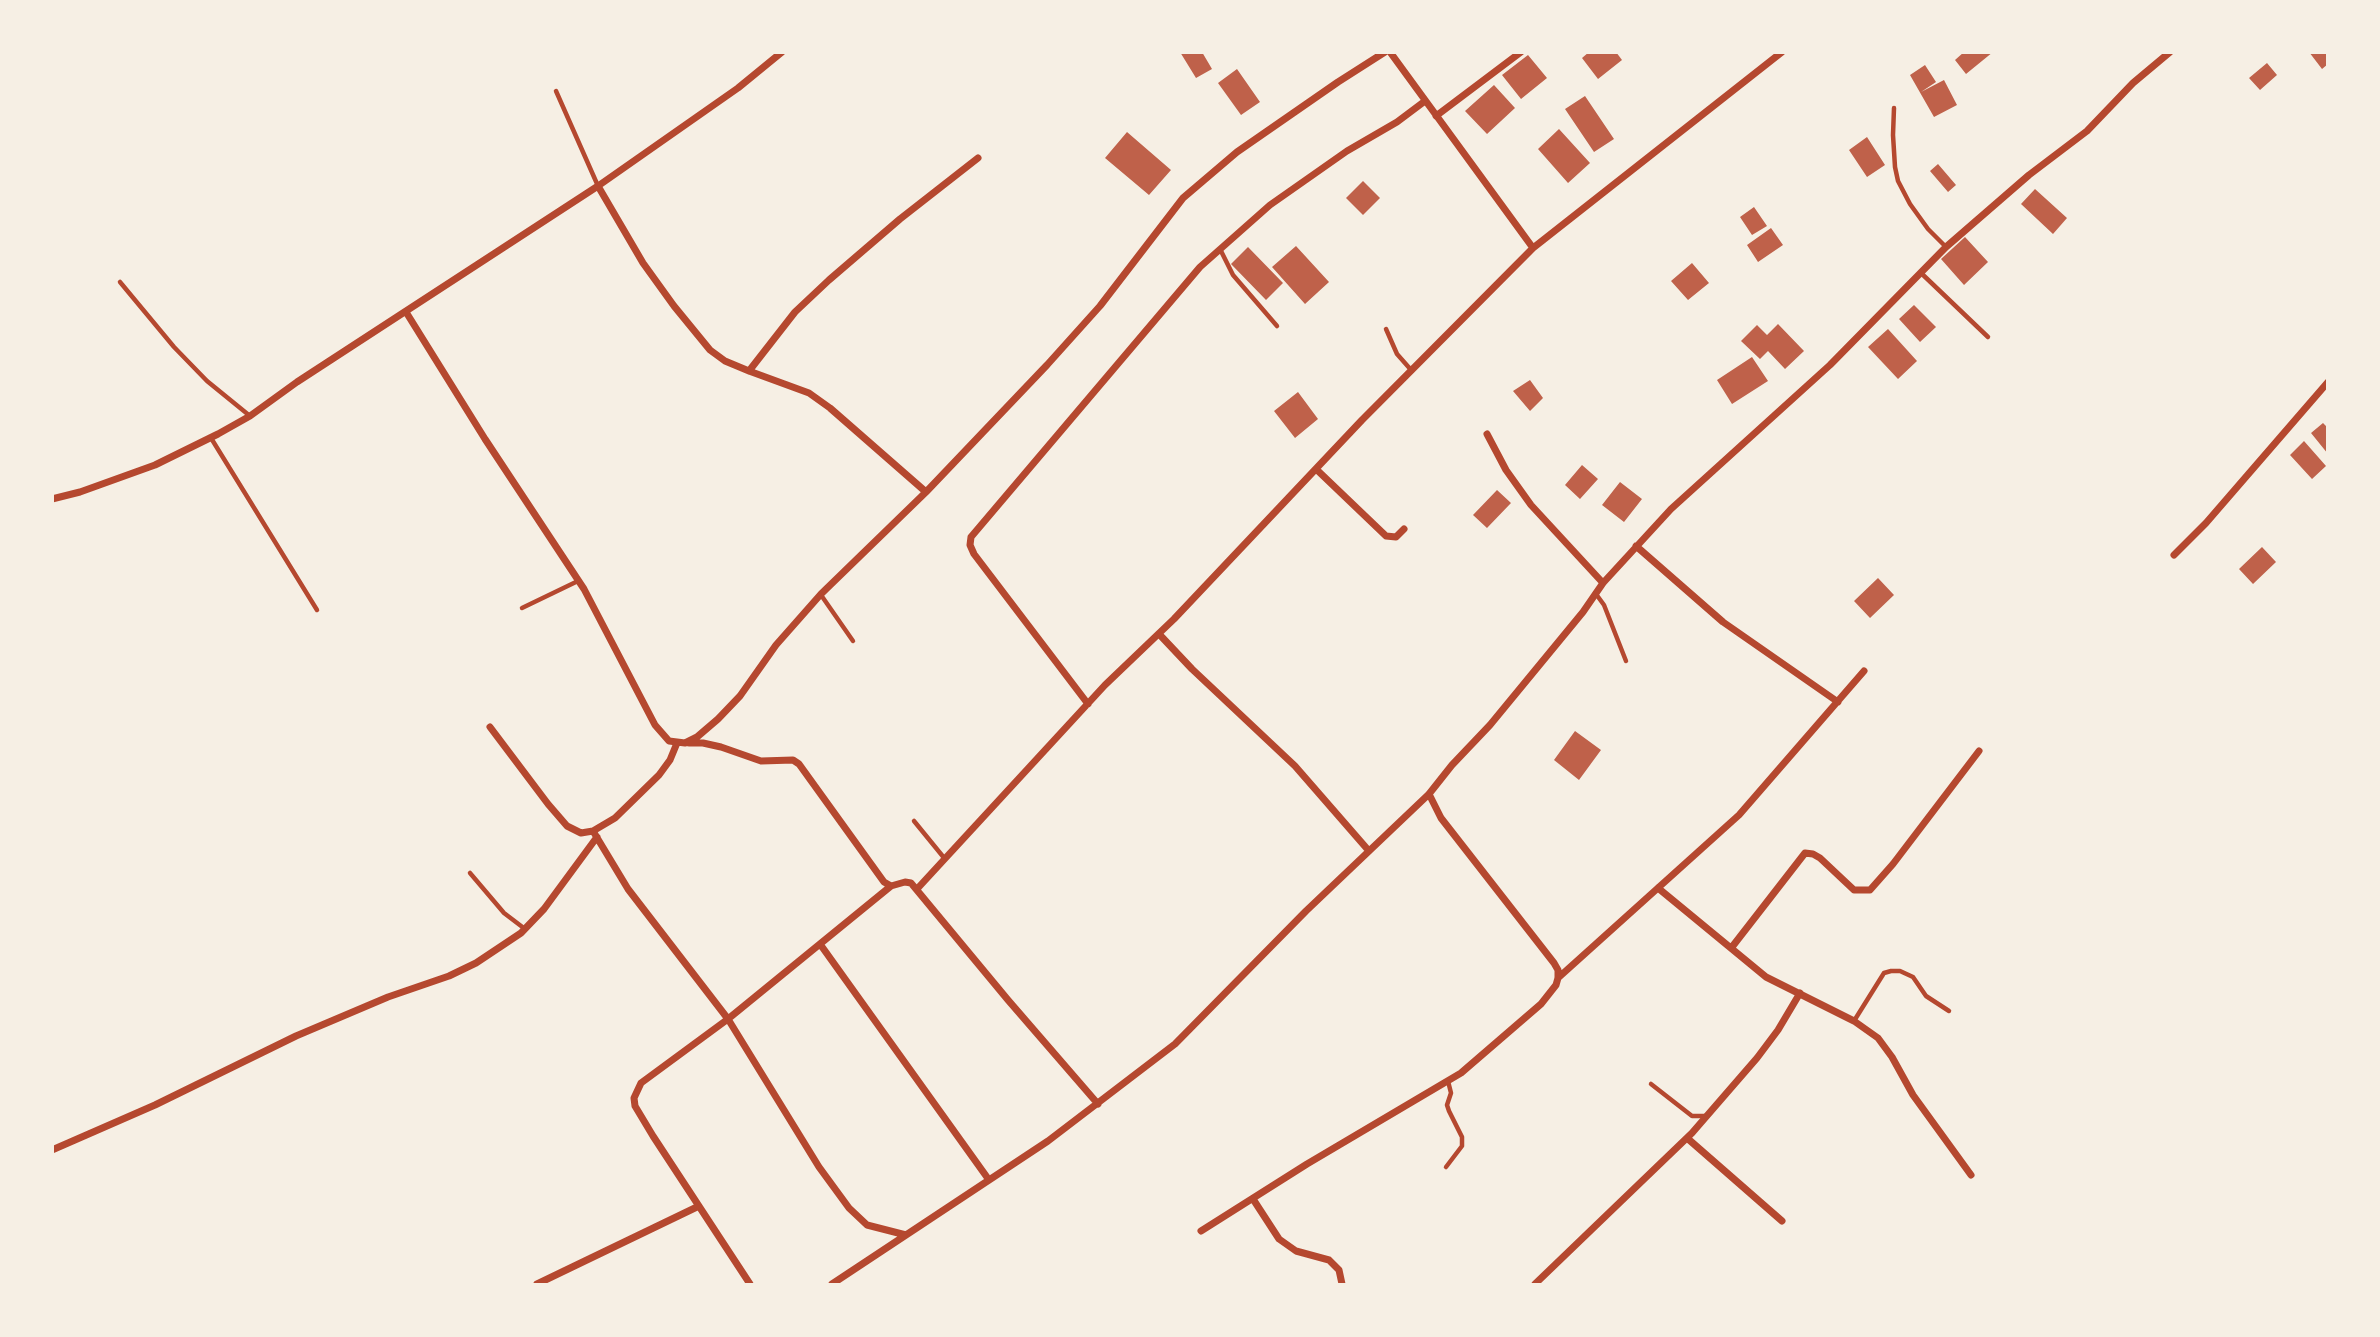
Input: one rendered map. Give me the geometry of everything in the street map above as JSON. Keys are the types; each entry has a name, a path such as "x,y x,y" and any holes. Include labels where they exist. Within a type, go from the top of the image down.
{"street":[{"path":"52,499 80,492 155,465 250,415 598,186 738,88 782,52"},
{"path":"52,1150 155,1105 296,1036 388,997 449,976 476,963 525,929 568,879 595,834 659,775 681,743 697,737 740,696 776,645 821,594 926,492 1100,306 1183,198 1237,152 1387,52 1533,248"},
{"path":"1436,116 1521,52"},
{"path":"917,889 1087,704 1159,634 1533,248 1782,52"},
{"path":"832,1284 1098,1104 1184,1035 1429,794 1636,546 1713,470 1830,365 1946,247 2029,174 2087,131 2133,83 2170,52"},
{"path":"1087,704 974,554 970,545 971,537 1219,248 1270,205 1425,101"},
{"path":"749,371 795,312 829,279 978,158"},
{"path":"598,186 643,262 710,350 749,371 808,393 830,408 926,492"},
{"path":"406,312 485,439 578,580 602,620 655,725 669,741 703,743 761,761 793,760 799,764 884,882 891,886"},
{"path":"2174,555 2206,523 2328,382"},
{"path":"1487,433 1506,470 1531,505 1603,583"},
{"path":"1316,469 1386,536 1396,537 1405,529"},
{"path":"1636,546 1723,622 1839,702"},
{"path":"1159,634 1192,669 1295,766 1369,851"},
{"path":"1201,1231 1469,1066 1541,1004 1558,978 1739,815 1864,671"},
{"path":"491,727 548,804 568,825 580,832 595,834"},
{"path":"1732,947 1805,853 1820,859 1854,890 1870,890 1979,751"},
{"path":"1429,794 1441,818 1554,963 1558,978"},
{"path":"595,834 633,896 728,1019 819,1167 849,1208 867,1224 906,1235"},
{"path":"750,1284 635,1106 634,1098 641,1083 728,1019 891,886 905,882 911,883 917,889 1098,1104"},
{"path":"1658,888 1766,977 1854,1021 1878,1038 1886,1047 1913,1095 1971,1175"},
{"path":"820,944 989,1180"},
{"path":"1535,1284 1687,1138 1757,1058 1800,993"},
{"path":"1687,1138 1782,1221"},
{"path":"1252,1199 1279,1239 1296,1251 1335,1264 1342,1284"},
{"path":"537,1284 699,1206"}],"lane":[{"path":"556,91 598,186"},
{"path":"1894,108 1895,167 1898,181 1922,220 1946,247"},
{"path":"1219,248 1233,275 1277,326"},
{"path":"1920,273 1988,337"},
{"path":"120,282 174,347 214,387 250,415"},
{"path":"1386,328 1397,354 1412,371"},
{"path":"211,437 317,610"},
{"path":"522,608 578,580"},
{"path":"1596,593 1604,605 1626,661"},
{"path":"821,594 853,641"},
{"path":"914,821 945,859"},
{"path":"470,873 504,913 525,929"},
{"path":"1854,1021 1884,973 1891,971 1900,971 1913,977 1926,996 1949,1011"},
{"path":"1446,1167 1462,1146 1462,1137 1447,1105 1451,1093 1448,1081"},
{"path":"1651,1084 1692,1116 1707,1116"}],"building":[{"path":"1180,52 1202,52 1212,69 1196,78"},
{"path":"1589,52 1616,52 1622,60 1598,79 1582,58"},
{"path":"1964,52 1993,52 1966,74 1955,60"},
{"path":"2309,52 2328,52 2328,64 2322,69"},
{"path":"1528,55 1547,78 1521,99 1502,75"},
{"path":"2267,63 2277,75 2260,90 2249,78"},
{"path":"1925,65 1936,82 1921,92 1944,80 1957,105 1934,117 1910,75"},
{"path":"1237,69 1260,102 1241,115 1218,83"},
{"path":"1494,85 1515,108 1487,134 1465,111"},
{"path":"1585,96 1614,139 1594,152 1565,109"},
{"path":"1559,129 1590,163 1568,183 1538,149"},
{"path":"1127,132 1171,170 1149,195 1105,158"},
{"path":"1867,137 1885,165 1867,177 1849,150"},
{"path":"1938,164 1956,185 1948,192 1930,171"},
{"path":"1363,181 1380,198 1363,215 1346,198"},
{"path":"2035,189 2067,218 2053,234 2021,204"},
{"path":"1754,207 1767,226 1752,235 1740,217"},
{"path":"1771,228 1783,245 1758,262 1747,245"},
{"path":"1965,237 1988,262 1964,285 1941,259"},
{"path":"1296,246 1329,282 1305,304 1272,267"},
{"path":"1248,247 1283,283 1266,300 1231,264"},
{"path":"1692,263 1709,283 1688,300 1671,281"},
{"path":"1914,305 1936,327 1920,342 1899,319"},
{"path":"1778,324 1804,351 1785,369 1768,351 1760,359 1741,341 1757,325 1767,335"},
{"path":"1888,329 1917,361 1898,379 1868,347"},
{"path":"1752,357 1768,381 1732,404 1717,380"},
{"path":"1530,380 1543,398 1530,411 1513,391"},
{"path":"1298,392 1318,419 1295,438 1274,411"},
{"path":"2323,423 2328,428 2328,454 2311,433"},
{"path":"2304,441 2326,466 2312,479 2290,455"},
{"path":"1582,465 1598,479 1580,499 1565,485"},
{"path":"1620,482 1642,499 1624,522 1602,505"},
{"path":"1497,490 1511,503 1487,528 1473,515"},
{"path":"2262,547 2276,562 2253,584 2239,569"},
{"path":"1878,578 1894,595 1870,618 1854,601"},
{"path":"1575,731 1601,750 1579,780 1554,760"}]}
